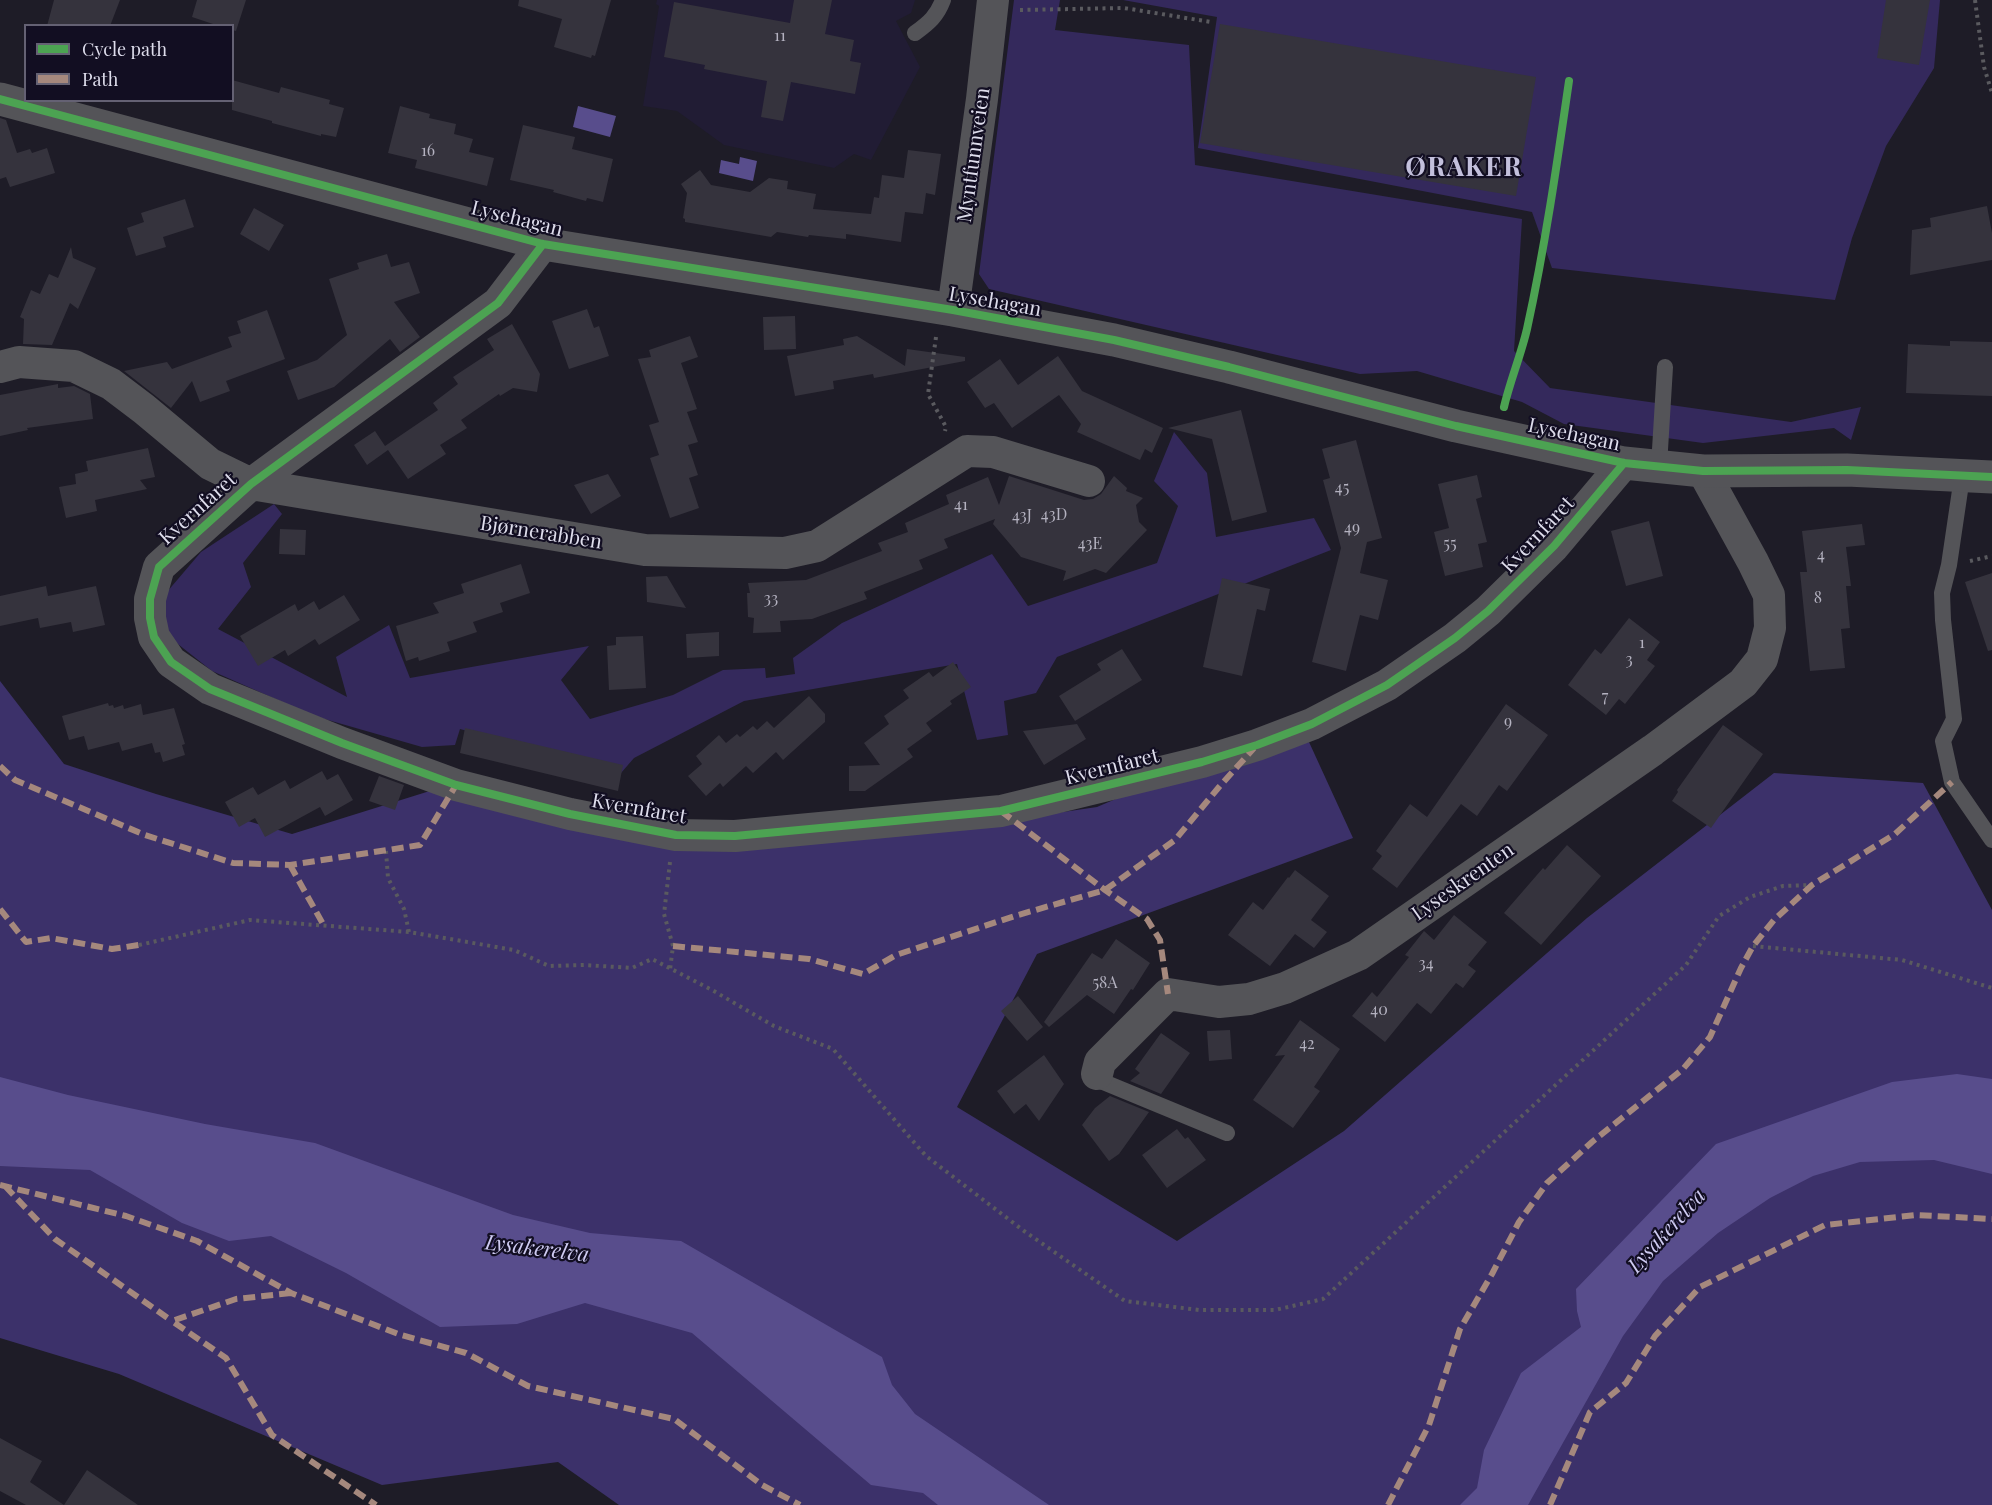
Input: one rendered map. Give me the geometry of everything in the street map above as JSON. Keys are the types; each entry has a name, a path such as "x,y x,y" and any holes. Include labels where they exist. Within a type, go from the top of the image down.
{"street":[{"name":"Myntfunnveien","path":"947,310 982,99 993,4"},
{"name":"Lysehagan","path":"0,99 543,244 947,310 1114,340 1229,367 1456,426 1624,463 1703,471 1847,470 1977,477"},
{"name":"Kvernfaret","path":"543,244 498,303 251,484 157,571 150,599 150,618 154,637 171,662 210,689 342,743 456,785 570,813 676,835 735,836 1001,811 1202,762 1257,745 1312,724 1387,685 1455,638 1488,611 1554,546 1624,463"},
{"name":"Bjørnerabben","path":"0,367 19,362 74,366 111,384 210,464 251,484 645,550 785,553 817,546 967,451 993,452 1089,481"},
{"name":"Lyseskrenten","path":"1097,1074 1100,1062 1168,994 1219,1002 1249,999 1286,988 1358,955 1653,750 1743,683 1762,659 1770,628 1769,595 1703,471"}],"lane":[{"path":"915,33 939,12 943,0"},
{"path":"1659,466 1665,367"},
{"name":"Lysehagan","path":"1977,477 1948,565 1942,593 1954,718 1943,741 1952,782 1992,840"},
{"name":"Lyseskrenten","path":"1097,1074 1101,1081 1227,1133"}],"path":[{"path":"1975,0 1984,67 1992,93"},
{"path":"993,4 1023,10 1124,8 1211,22"},
{"path":"946,427 928,394 930,369 947,310"},
{"path":"670,970 673,946 664,914 668,875 676,835"},
{"path":"386,851 388,878 405,909 409,932"},
{"path":"140,945 250,920 322,924"},
{"path":"1753,946 1902,960 1992,988"}],"shaded area":[{"path":"657,0 915,0 911,13 896,21 920,67 871,160 854,154 834,168 724,145 677,111 643,106 659,6 656,4"},
{"path":"1014,0 1060,0 1055,30 1189,45 1195,165 1522,219 1514,351 1550,388 1791,422 1861,407 1851,440 1834,428 1703,443 1564,424 1522,402 1417,371 1360,374 989,289 979,274"},
{"path":"1123,0 1940,0 1934,68 1886,146 1852,238 1835,300 1552,268 1532,212 1198,148 1217,17"},
{"path":"1174,432 1207,473 1216,537 1314,518 1331,550 1057,657 1036,693 1004,701 1008,735 977,740 957,664 744,701 634,758 621,773 460,729 455,745 422,747 314,716 212,671 169,637 155,606 201,552 274,504 282,514 243,563 251,587 218,629 347,697 336,657 389,625 410,678 589,646 561,680 590,719 673,695 723,670 765,668 766,678 795,674 793,658 842,623 992,554 1028,606 1157,563 1178,506 1154,481"},
{"path":"0,681 64,764 292,834 449,785 570,814 920,833 1097,807 1202,762 1309,742 1353,838 1037,954 957,1107 1177,1241 1344,1131 1587,918 1774,773 1923,783 1992,910 1992,1505 619,1505 558,1462 382,1485 119,1374 0,1338"}],"water":[{"path":"578,106 616,116 610,137 573,127"},
{"path":"740,157 757,161 753,181 719,173 721,160 739,164"},
{"name":"Lysakerelva","path":"1957,1074 1992,1079 1992,1174 1934,1160 1860,1162 1813,1176 1770,1198 1718,1233 1663,1281 1623,1336 1528,1505 1460,1505 1477,1488 1484,1450 1521,1373 1581,1327 1577,1311 1576,1289 1716,1144 1892,1082"},
{"name":"Lysakerelva","path":"0,1077 68,1095 205,1124 315,1143 513,1215 590,1233 681,1241 882,1357 892,1385 915,1414 1049,1505 938,1505 923,1493 871,1485 692,1333 585,1303 517,1324 440,1327 346,1273 271,1236 229,1241 182,1223 90,1170 0,1166"}],"building":[{"path":"54,0 120,0 111,24 48,24"},
{"path":"197,0 246,0 236,31 234,24 213,24 192,17"},
{"path":"519,0 611,0 595,56 592,55 591,58 554,47 562,19 518,6"},
{"path":"794,0 832,0 825,34 854,40 850,61 861,63 855,94 791,82 783,121 761,117 767,81 704,69 705,65 664,57 674,2 790,23"},
{"path":"1886,0 1930,0 1919,65 1877,58"},
{"path":"1220,24 1536,77 1516,196 1200,143"},
{"path":"234,81 279,93 281,87 330,100 329,104 344,108 336,137 321,134 321,136 232,110"},
{"path":"400,106 430,114 429,118 456,124 454,134 473,139 469,152 494,158 487,186 415,168 417,160 388,153"},
{"path":"0,118 6,120 17,153 30,149 32,153 47,148 55,173 10,187 6,177 0,179"},
{"path":"523,125 575,137 572,149 613,159 603,202 587,198 586,201 553,192 554,190 510,180"},
{"path":"908,150 941,154 935,195 926,193 923,214 905,212 901,242 846,234 846,239 809,235 808,237 777,232 771,237 685,222 683,218 687,193 681,184 700,170 711,185 750,192 769,178 788,181 787,189 816,194 813,209 871,214 874,197 879,198 882,175 904,178"},
{"path":"185,199 194,227 163,237 166,247 136,256 127,228 144,222 141,213"},
{"path":"1987,206 1992,233 1992,260 1910,275 1912,230 1931,227 1930,218"},
{"path":"254,208 284,225 269,251 240,234"},
{"path":"71,247 73,258 96,268 78,309 70,303 52,345 23,344 24,319 20,317 31,290 40,294 49,274 58,278"},
{"path":"387,254 391,267 409,262 420,293 394,302 420,337 400,352 390,339 334,387 298,400 287,371 317,360 347,335 329,279 359,269 357,263"},
{"path":"587,309 594,328 599,326 609,356 569,369 552,321"},
{"path":"267,310 285,359 226,381 230,391 200,402 192,381 171,408 124,371 167,362 172,369 232,347 228,337 241,333 237,321"},
{"path":"795,316 796,349 764,350 763,317"},
{"path":"512,324 540,374 537,392 513,388 500,396 499,394 461,420 467,428 440,445 446,454 408,479 388,450 367,465 354,445 375,431 385,446 438,410 433,403 458,384 453,377 494,350 487,339"},
{"path":"690,336 698,357 681,363 697,409 687,412 698,442 688,445 698,475 689,478 699,508 670,518 650,458 659,455 649,425 659,422 638,359 651,357 649,350"},
{"path":"857,336 905,366 907,349 965,357 965,361 874,378 873,374 833,381 834,389 795,396 787,356 844,345 843,339"},
{"path":"1950,341 1992,342 1992,396 1906,393 1908,344 1950,346"},
{"path":"1058,356 1082,391 1163,428 1152,453 1145,449 1140,460 1077,432 1081,424 1059,395 1012,428 994,403 985,408 967,382 1000,359 1018,385"},
{"path":"58,384 58,388 74,386 90,394 93,419 27,428 28,430 0,436 0,395"},
{"path":"1241,410 1267,512 1232,521 1212,439 1168,428"},
{"path":"1356,440 1382,538 1367,542 1360,573 1388,580 1378,620 1360,615 1346,671 1312,662 1341,548 1323,480 1330,478 1322,449"},
{"path":"148,448 155,477 140,480 147,489 95,500 97,511 66,518 59,487 76,484 75,474 88,471 86,461"},
{"path":"608,474 621,496 591,514 574,485"},
{"path":"1477,475 1482,497 1476,499 1487,542 1478,544 1483,567 1445,576 1434,532 1449,528 1438,484"},
{"path":"1009,476 1084,500 1093,499 1101,494 1114,476 1127,488 1126,491 1143,498 1136,505 1139,522 1147,530 1106,573 1095,569 1063,581 1066,571 1021,557 993,524 995,519 944,539 948,548 919,560 923,569 864,592 867,599 812,619 780,621 781,632 753,633 754,618 748,617 747,593 750,593 748,583 806,580 882,551 878,543 908,532 905,523 949,504 946,495 988,477 999,505"},
{"path":"1649,521 1663,576 1626,586 1611,531"},
{"path":"1862,524 1865,545 1846,547 1851,586 1846,586 1850,628 1841,629 1845,668 1810,671 1800,572 1807,572 1802,531"},
{"path":"280,529 306,530 305,555 279,554"},
{"path":"521,564 530,593 500,603 503,612 473,622 477,632 447,642 450,651 419,661 418,657 406,661 396,626 439,613 433,603 464,593 461,584"},
{"path":"1992,573 1992,650 1988,651 1965,582"},
{"path":"667,576 686,608 647,602 646,577"},
{"path":"1222,578 1270,589 1265,611 1257,609 1242,676 1203,667"},
{"path":"46,586 48,596 96,586 105,625 73,632 71,622 40,628 38,618 0,626 0,596"},
{"path":"344,595 360,620 319,645 315,639 288,656 285,650 258,666 240,636 295,604 298,611 314,601 319,610"},
{"path":"1629,618 1660,642 1647,660 1655,666 1625,704 1619,699 1606,715 1568,685 1595,649 1601,654"},
{"path":"719,632 719,656 687,658 686,634"},
{"path":"643,636 646,688 609,690 607,646 616,645 616,637"},
{"path":"1122,649 1142,680 1075,721 1059,696 1101,670 1097,664"},
{"path":"953,662 971,687 950,701 952,704 926,723 932,731 907,749 913,757 865,791 849,791 849,766 880,765 864,743 889,724 884,716 909,698 903,690 929,672 933,677"},
{"path":"809,696 825,714 825,722 783,760 776,752 753,773 746,766 723,787 720,783 706,796 688,776 702,764 696,756 719,735 726,743 737,734 740,737 753,726 757,730 767,721 774,728"},
{"path":"108,703 114,708 123,705 124,709 141,704 143,715 174,708 185,744 182,745 185,755 163,762 160,752 155,753 152,743 122,751 119,742 88,750 84,736 69,740 62,716"},
{"path":"1506,704 1548,735 1507,791 1499,785 1477,816 1461,804 1397,888 1372,869 1382,856 1376,851 1410,804 1427,817"},
{"path":"1077,724 1086,739 1044,765 1023,731"},
{"path":"1723,725 1763,754 1711,828 1672,801 1677,790"},
{"path":"465,728 623,765 618,791 460,753"},
{"path":"322,771 327,780 338,774 353,800 325,816 320,807 265,837 255,818 239,827 225,802 253,787 258,795 285,780 290,789"},
{"path":"379,776 404,785 395,810 369,801"},
{"path":"1567,845 1601,876 1541,945 1504,913 1543,868 1545,870"},
{"path":"1295,870 1329,896 1311,920 1327,932 1314,948 1295,934 1270,966 1228,935 1253,902 1263,910"},
{"path":"1454,915 1487,942 1468,965 1476,971 1463,988 1456,983 1431,1014 1417,1003 1385,1042 1352,1016 1372,992 1377,997 1409,957 1405,955 1424,931 1434,940"},
{"path":"1116,939 1150,963 1133,990 1131,989 1114,1014 1087,995 1049,1027 1044,1022 1092,953 1102,959"},
{"path":"1018,996 1043,1027 1027,1041 1001,1011"},
{"path":"1300,1020 1340,1049 1314,1087 1320,1091 1293,1128 1253,1100 1285,1055 1275,1056"},
{"path":"1230,1030 1232,1059 1209,1061 1207,1031"},
{"path":"1161,1033 1190,1053 1161,1094 1130,1081 1140,1073 1135,1069"},
{"path":"1044,1055 1064,1084 1039,1121 1026,1104 1014,1114 997,1091"},
{"path":"1110,1096 1149,1112 1119,1154 1109,1161 1082,1125 1095,1108"},
{"path":"1177,1129 1185,1139 1188,1137 1206,1160 1167,1188 1142,1155"},
{"path":"0,1438 42,1461 30,1482 64,1505 26,1505 0,1491"},
{"path":"87,1470 138,1505 64,1505"}],"marked path":[{"path":"673,946 809,959 863,974 896,955 1018,915 1105,890 1175,840 1254,748"},
{"path":"0,766 15,780 145,835 233,863 290,865 420,845 456,785"},
{"path":"1388,1505 1429,1425 1460,1329 1519,1222 1547,1183 1592,1142 1683,1069 1710,1037 1753,946 1774,920 1812,885 1895,834 1952,782"},
{"path":"1001,811 1147,919 1160,940 1168,994"},
{"path":"290,865 323,924"},
{"path":"0,909 26,942 51,938 112,949 139,945"},
{"path":"0,1185 126,1216 197,1241 291,1293 401,1335 466,1353 528,1386 674,1419 762,1485 800,1505"},
{"path":"5,1186 55,1239 172,1321"},
{"path":"1550,1505 1590,1412 1626,1383 1655,1336 1700,1287 1825,1225 1916,1215 1992,1219"},
{"path":"291,1293 236,1299 172,1321 226,1358 272,1435 376,1505"}],"cycle path":[{"path":"1504,407 1525,339 1550,205 1569,81"},
{"path":"0,99 543,244 953,310 1114,340 1229,367 1456,426 1624,463 1703,471 1847,470 1992,477"},
{"path":"543,244 498,303 251,484 159,567 150,599 150,618 154,637 171,662 210,689 342,743 456,785 570,814 676,835 735,836 1001,811 1202,762 1257,745 1312,724 1387,685 1455,638 1488,611 1554,546 1624,463"}],"district":[{"name":"ØRAKER","path":"1464,168"}]}
